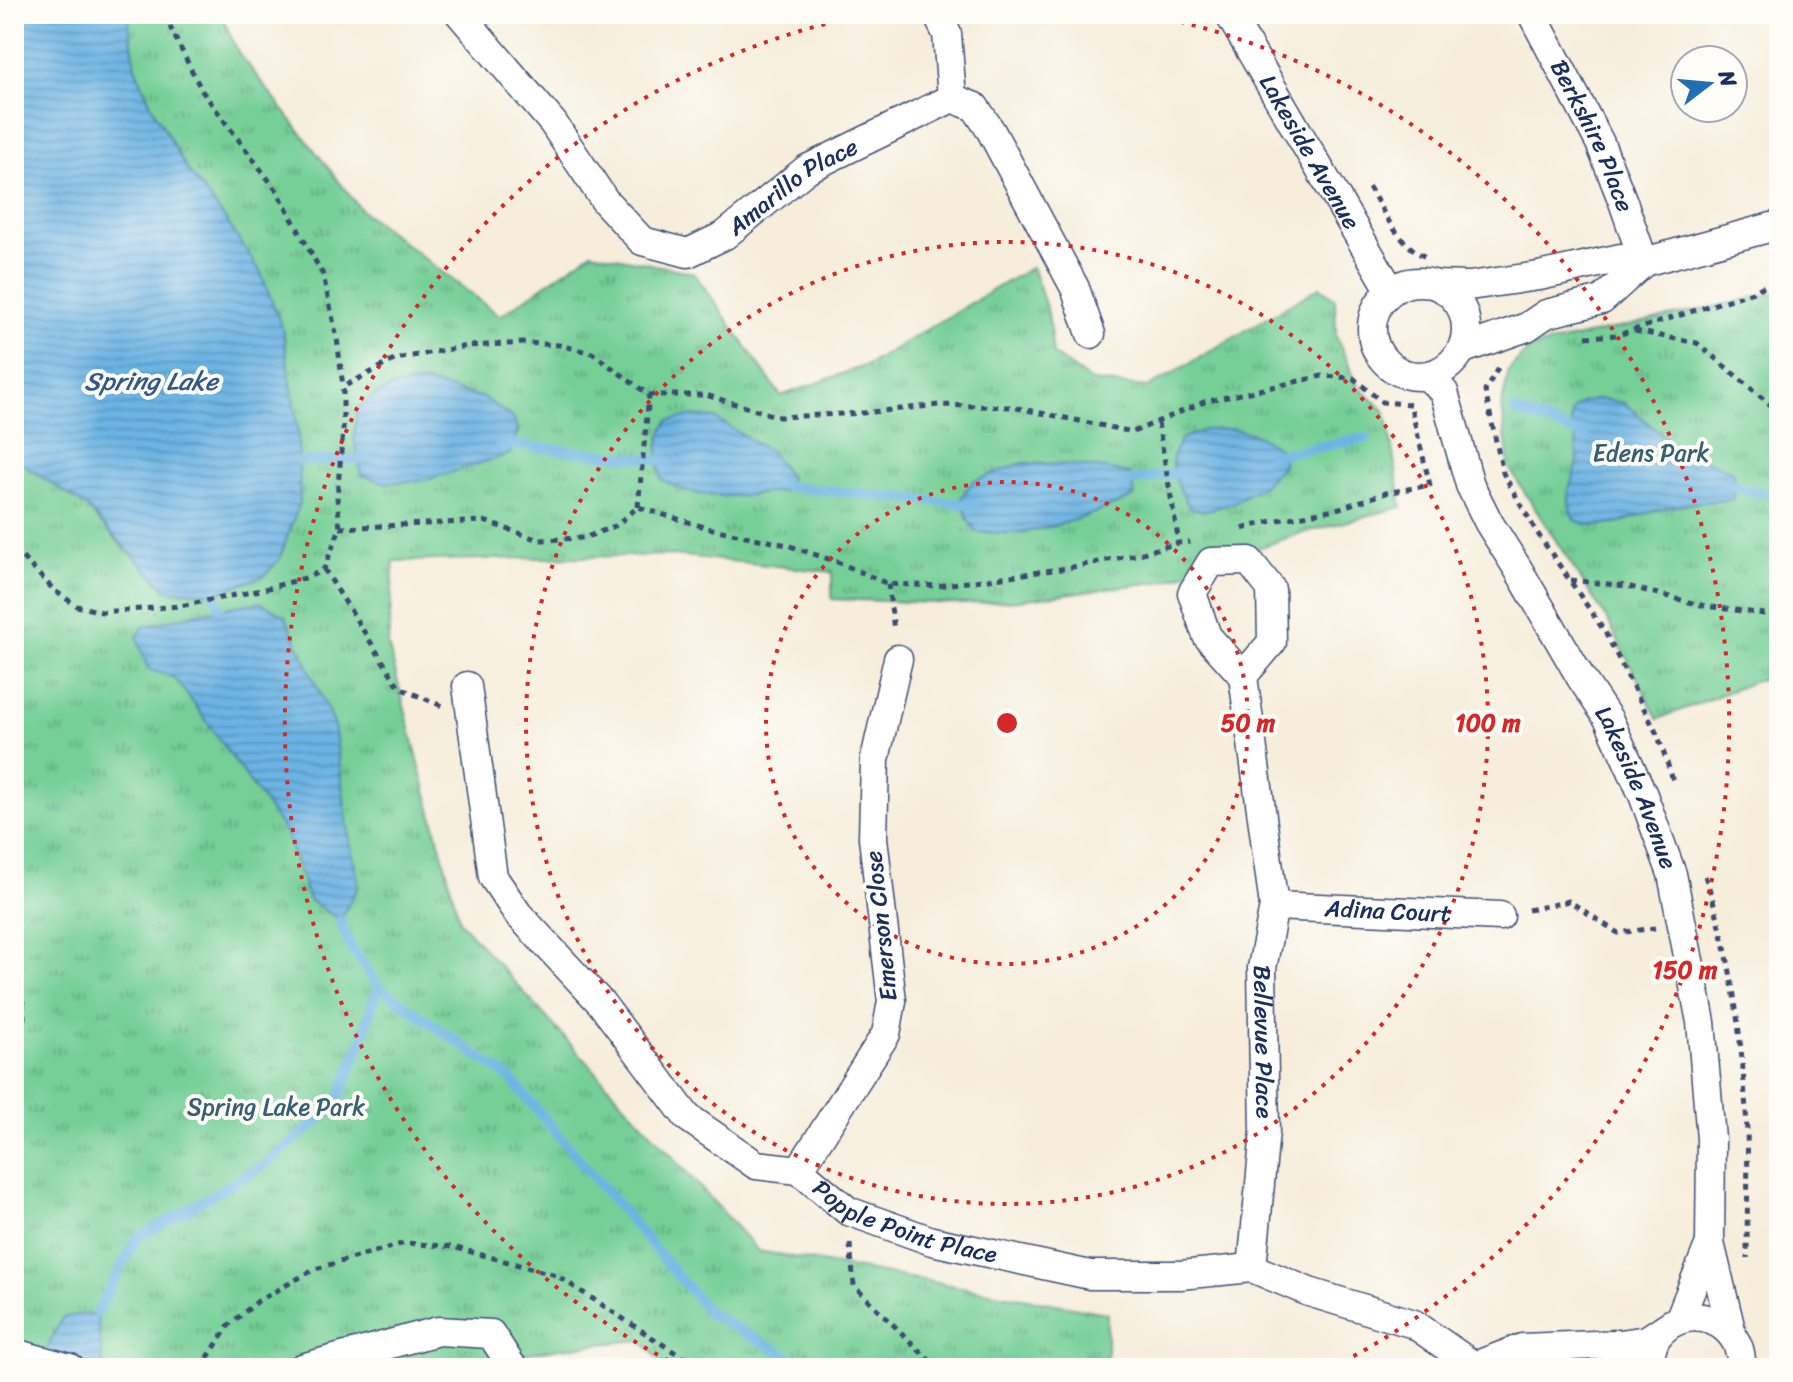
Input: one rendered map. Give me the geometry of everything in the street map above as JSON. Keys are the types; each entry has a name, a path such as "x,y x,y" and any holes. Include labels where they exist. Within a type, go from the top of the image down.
{"street":[{"name":"Amarillo Place","path":"460,14 553,123 605,201 642,241 688,253 725,235 807,169 952,98"},
{"path":"937,14 947,34 952,98 975,107 991,131 1075,288 1091,334"},
{"name":"Lakeside Avenue","path":"1229,14 1391,291"},
{"name":"Berkshire Place","path":"1532,14 1600,143 1644,262"},
{"path":"1436,273 1469,286 1539,276 1621,258 1644,262 1779,225"},
{"path":"1463,349 1527,327 1546,314 1602,300 1644,262"},
{"path":"1436,273 1464,315 1466,329 1463,349 1450,365 1439,372 1411,376 1397,371 1384,361 1376,348 1372,332 1373,317 1380,302 1391,291 1404,284 1420,282 1436,273"},
{"name":"Lakeside Avenue","path":"1427,376 1444,392 1470,485 1489,523 1609,720 1643,795 1672,874 1701,1022 1711,1139 1710,1243 1732,1334 1740,1350 1742,1368"},
{"name":"Emerson Close","path":"799,1170 886,1034 892,1001 873,838 875,759 898,659"},
{"name":"Bellevue Place","path":"1243,676 1274,906 1262,968 1265,1131 1252,1268"},
{"name":"Popple Point Place","path":"467,686 493,877 518,914 601,1003 687,1117 756,1165 799,1170 848,1211 932,1241 1090,1275 1180,1275 1252,1268 1309,1292 1414,1324 1478,1368"},
{"name":"Adina Court","path":"1274,906 1500,916"},
{"name":"Lakeside Avenue","path":"1649,1368 1655,1339 1672,1324 1710,1243"},
{"path":"1478,1368 1485,1362 1522,1348 1647,1340 1672,1324 1693,1316 1721,1324 1732,1334"},
{"path":"302,1368 438,1331 491,1334 513,1368"},
{"path":"14,1353 70,1368"}],"path":[{"path":"14,549 55,591 77,606 102,612 180,606 309,577 324,569 340,528 337,497 343,387 337,338 323,275 277,191 202,91 171,29 167,14"},
{"path":"1363,177 1397,234 1436,273"},
{"path":"1581,338 1618,335 1753,292 1779,278"},
{"path":"1634,330 1697,343 1779,412"},
{"path":"343,387 396,359 467,346 526,343 559,345 592,353 649,395 706,395 779,417 939,405 1012,407 1133,432 1204,402 1322,376 1353,378 1382,402 1410,404 1430,485 1386,493 1340,508 1233,532"},
{"path":"1503,360 1485,391 1503,473 1536,531 1605,632 1658,736 1678,794"},
{"path":"340,528 484,521 539,540 584,538 615,526 638,507 649,395"},
{"path":"14,490 18,474 16,420"},
{"path":"1158,423 1178,543"},
{"path":"638,507 708,528 787,545 888,584 937,586 1067,568 1191,542"},
{"path":"324,569 400,688 471,718"},
{"path":"1569,580 1627,586 1705,606 1779,616"},
{"path":"888,584 898,659"},
{"path":"1702,867 1717,910 1735,1005 1746,1112 1747,1272"},
{"path":"1500,916 1569,901 1618,933 1683,924"},
{"path":"14,967 25,1004 22,1037 14,1054"},
{"path":"848,1211 854,1286 937,1368"},
{"path":"201,1368 229,1325 258,1301 315,1269 405,1243 453,1247 556,1275 699,1368"}],"green space":[{"name":"Spring Lake Park","path":"128,14 221,14 238,52 362,211 500,316 592,252 694,273 781,396 867,365 1032,267 1048,313 1053,354 1092,382 1149,387 1320,287 1335,299 1336,336 1358,386 1386,412 1402,507 1295,535 1164,581 963,604 832,599 832,572 674,555 394,561 388,644 460,922 758,1251 1107,1313 1107,1368 666,1368 641,1340 560,1348 440,1368 14,1368 14,458 84,505 125,549 293,398 283,331 261,273 186,168 151,105 135,67"},
{"name":"Edens Park","path":"1779,292 1779,672 1658,719 1608,621 1509,468 1502,405 1509,370 1530,348"}],"water":[{"name":"Spring Lake","path":"14,14 128,14 135,67 151,105 186,168 261,273 283,331 298,431 300,502 279,560 263,577 214,593 167,590 84,505 14,458"},
{"path":"423,382 484,398 513,418 518,430 510,454 426,480 386,483 361,475 354,439 357,409 388,389"},
{"path":"1602,399 1624,403 1673,444 1734,473 1733,500 1677,506 1607,525 1574,520 1569,490 1578,462 1571,423 1572,410 1583,402"},
{"path":"690,416 715,418 770,452 790,477 785,490 753,495 706,495 690,492 661,479 658,449 668,421"},
{"path":"1233,429 1257,435 1283,451 1283,465 1262,486 1231,504 1204,511 1190,508 1175,477 1173,457 1177,447 1182,438 1204,430"},
{"path":"1023,463 1077,466 1130,474 1135,496 1089,515 1040,529 1008,533 977,532 968,520 961,498 973,481"},
{"path":"260,602 285,616 334,724 350,843 359,885 340,920 309,900 285,832 173,677 148,669 137,637 143,627"},
{"path":"97,1313 103,1368 36,1368 63,1317"}],"waterway":[{"path":"1515,411 1586,436"},
{"path":"1271,456 1367,438"},
{"path":"500,446 671,461"},
{"path":"300,461 369,459"},
{"path":"1121,483 1188,471"},
{"path":"1723,482 1741,489 1779,495"},
{"path":"777,484 975,505"},
{"path":"214,593 220,609"},
{"path":"340,920 350,946 378,986 511,1079 710,1314 810,1368"},
{"path":"97,1313 136,1239 265,1165 337,1105 378,986"}]}
